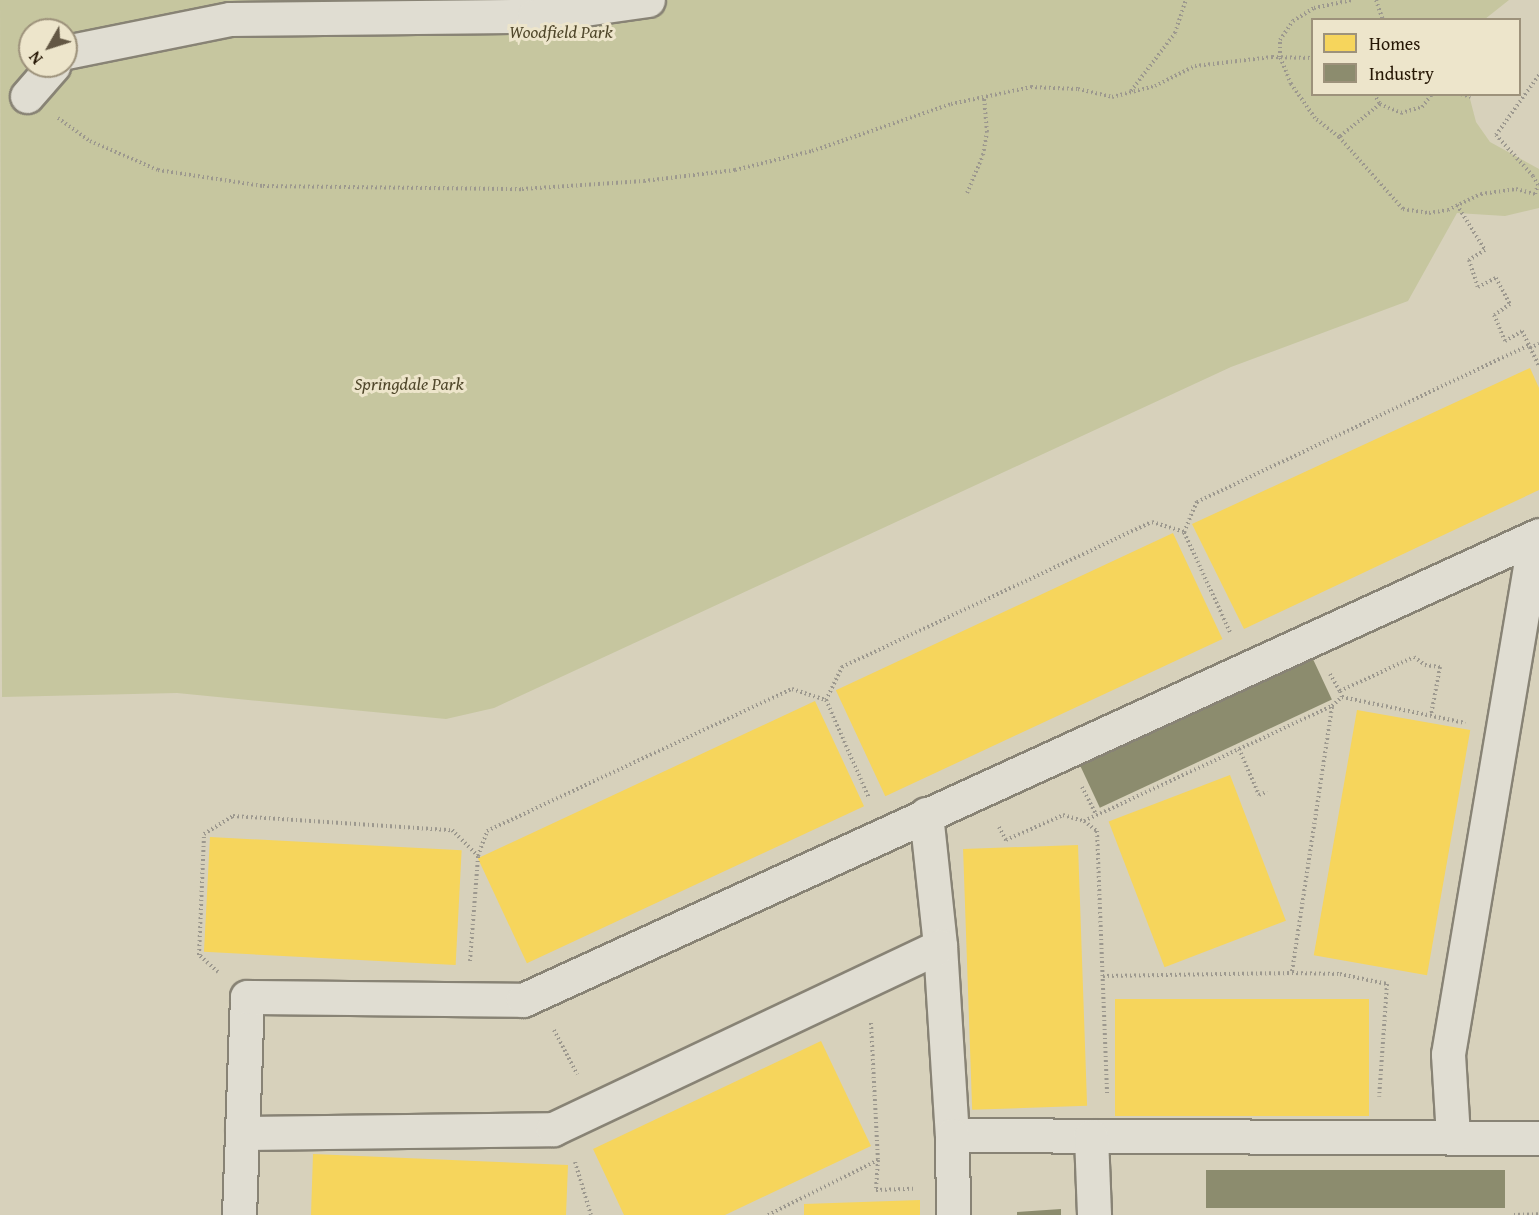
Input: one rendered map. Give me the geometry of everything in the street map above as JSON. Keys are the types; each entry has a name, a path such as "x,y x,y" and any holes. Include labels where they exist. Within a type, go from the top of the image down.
{"lane":[{"path":"78,50 230,19 534,16 648,0"},
{"path":"27,96 43,78"},
{"path":"239,1215 248,998 523,1000 535,996 926,814 1537,536"},
{"path":"1453,1136 1448,1054 1501,730 1537,536"},
{"path":"926,814 940,945 952,1135 953,1201"},
{"path":"242,1133 553,1129 940,945"},
{"path":"952,1135 1539,1138"},
{"path":"1091,1136 1094,1215"}],"path":[{"path":"1130,92 1175,33 1186,0"},
{"path":"1353,0 1314,8 1293,21 1281,40 1280,57 1291,84 1315,118 1339,137 1403,209 1430,213 1457,205 1481,194 1508,190 1535,194 1538,185 1533,176 1496,135 1539,75"},
{"path":"1376,0 1382,18"},
{"path":"27,96 90,141 158,170 263,186 522,189 644,181 735,170 812,151 951,104 1031,87 1078,89 1112,97 1155,86 1195,66 1280,57 1311,58"},
{"path":"1375,96 1380,104 1401,113 1412,112 1430,96"},
{"path":"967,193 983,155 987,132 984,97"},
{"path":"1339,137 1380,104"},
{"path":"1457,205 1485,250 1469,260 1478,287 1496,278 1510,304 1494,315 1505,341 1522,331 1539,366"},
{"path":"1246,668 1184,532 1197,502 1539,344"},
{"path":"826,700 842,667 1152,522 1184,532"},
{"path":"1342,697 1340,691 1414,657 1425,665 1440,667 1431,715"},
{"path":"467,1000 478,856 487,831 792,689 826,700 885,834"},
{"path":"1342,697 1501,730"},
{"path":"1084,821 1332,706 1342,697"},
{"path":"1293,973 1332,706"},
{"path":"1239,749 1259,795 1267,792"},
{"path":"977,791 1006,840 1063,815 1084,821 1097,831 1107,1094"},
{"path":"1089,800 1096,816"},
{"path":"199,955 204,834 233,816 452,830 478,856"},
{"path":"1103,976 1340,974 1387,984 1378,1136"},
{"path":"869,980 878,1160 876,1190 953,1201"},
{"path":"535,996 594,1110"},
{"path":"564,1124 591,1215"},
{"path":"768,1215 878,1160"},
{"path":"1514,1215 1539,1214"}],"green space":[{"name":"Springdale Park","path":"0,0 1509,0 1486,18 1311,18 1311,96 1469,96 1476,122 1490,142 1539,169 1539,208 1505,216 1457,213 1408,301 1231,367 494,708 446,719 177,693 2,697"}],"building: Homes":[{"path":"1530,368 1539,388 1539,490 1244,629 1192,524"},
{"path":"1173,533 1222,639 885,796 836,690"},
{"path":"815,701 864,806 527,963 478,858"},
{"path":"1357,710 1470,730 1427,975 1314,955"},
{"path":"1230,775 1286,921 1165,967 1109,822"},
{"path":"210,837 462,850 456,965 204,952"},
{"path":"1078,845 1087,1106 972,1110 963,849"},
{"path":"1115,999 1369,999 1369,1116 1115,1116"},
{"path":"821,1041 871,1146 725,1215 624,1215 593,1149"},
{"path":"313,1154 568,1165 566,1215 311,1215"},
{"path":"920,1200 920,1215 804,1215 804,1204"}],"building: Industry":[{"path":"1312,657 1332,700 1100,808 1080,765"},
{"path":"1206,1170 1505,1170 1505,1208 1206,1208"},
{"path":"1061,1209 1061,1215 1017,1215 1017,1212"}],"park label":[{"name":"Woodfield Park","path":"561,32"}]}
